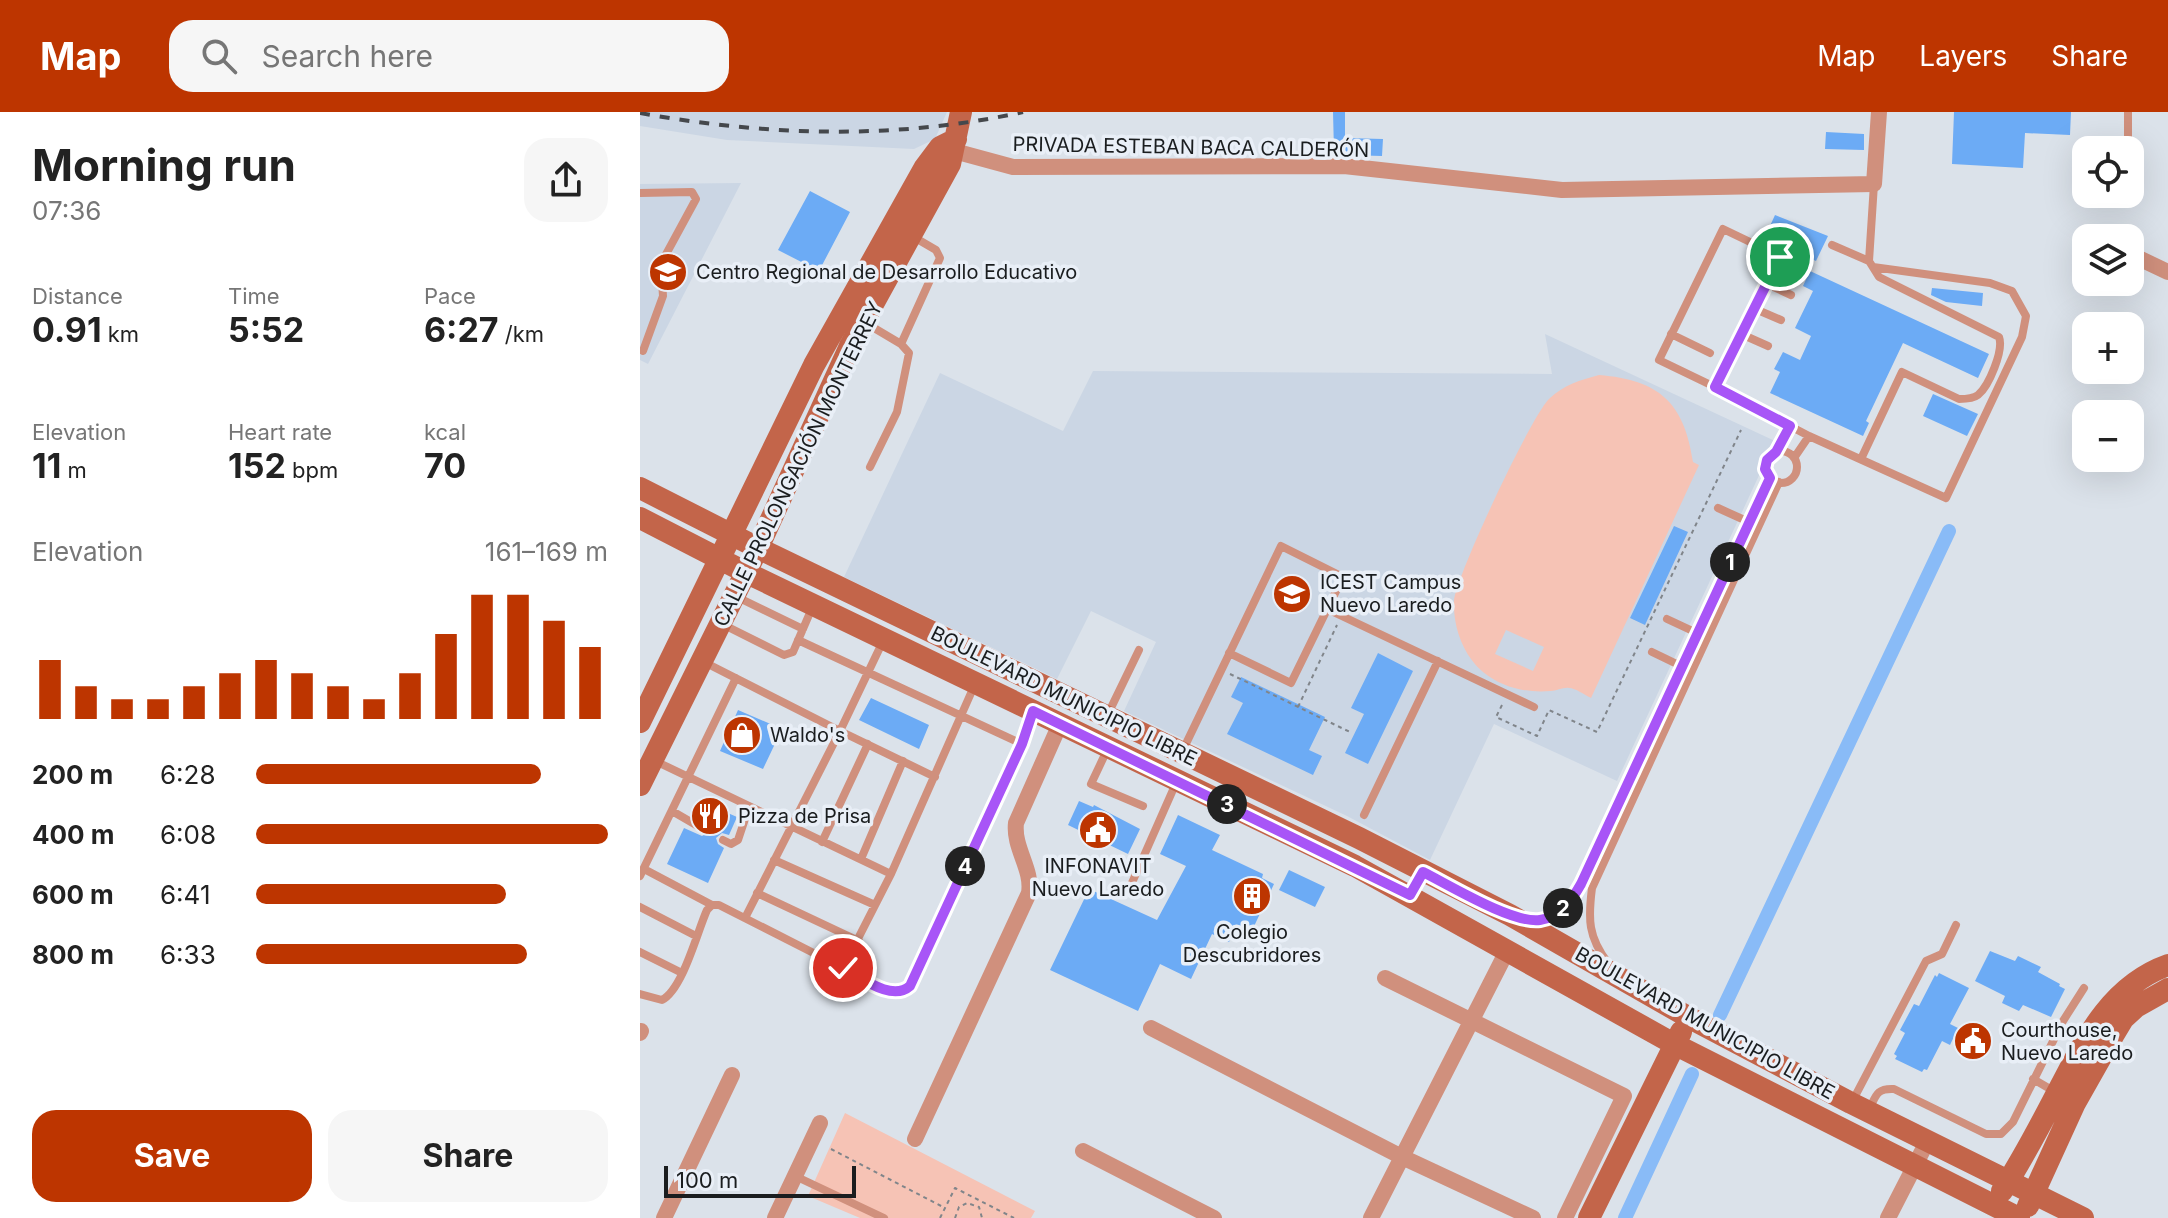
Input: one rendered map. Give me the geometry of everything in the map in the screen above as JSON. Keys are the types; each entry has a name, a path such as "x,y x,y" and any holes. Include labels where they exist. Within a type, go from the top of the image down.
{"main road":[{"path":"950,146 961,112"},
{"name":"CALLE PROLONGACIÓN MONTERREY","path":"640,785 758,548 839,369 944,178 950,146"},
{"name":"CALLE PROLONGACIÓN MONTERREY","path":"640,722 840,316 925,167 950,146"},
{"path":"706,522 731,512 757,465 772,452"},
{"name":"BOULEVARD MUNICIPIO LIBRE","path":"648,492 1510,915 1688,1017 2083,1218"},
{"name":"BOULEVARD MUNICIPIO LIBRE","path":"641,522 1410,895 1674,1044 2021,1218"},
{"path":"976,683 988,659"},
{"path":"1118,752 1138,732"},
{"path":"1410,895 1423,872"},
{"path":"2021,1218 2034,1194 2066,1098 2072,1061 2106,1009 2132,985 2168,965"},
{"path":"1993,1205 2123,1019 2136,1007 2168,989"},
{"path":"1589,1218 1688,1017"}],"street":[{"path":"1874,184 1879,112"},
{"name":"PRIVADA ESTEBAN BACA CALDERÓN","path":"950,146 1013,167 1344,166 1562,190 1874,184"},
{"path":"2144,261 2168,272"},
{"path":"641,522 648,492"},
{"path":"915,1139 1029,893 1029,878 1015,833 1016,823 1060,724"},
{"path":"1371,1218 1507,951"},
{"path":"1385,978 1624,1096 1565,1218"},
{"path":"1151,1028 1402,1157 1533,1218"},
{"path":"664,1218 732,1075"},
{"path":"775,1218 820,1123"},
{"path":"1888,1218 1928,1140"},
{"path":"1083,1151 1214,1218"}],"lane":[{"path":"2128,112 2128,136"},
{"path":"1861,459 1902,372 1959,399 1974,397 1984,387 2002,348 1999,337 1884,282 1871,264 1874,184"},
{"path":"640,193 692,192 696,199 661,266 663,296 641,353"},
{"path":"1796,264 1723,229 1659,360 1809,436 1946,498 2022,337 2026,316 2012,291 1990,283 1871,264 1832,245"},
{"path":"901,344 940,258 936,250 911,236"},
{"path":"1715,387 1780,257"},
{"path":"1765,283 1791,295"},
{"path":"1753,308 1781,320"},
{"path":"863,322 901,344 909,353 897,412 870,467"},
{"path":"1671,334 1710,353"},
{"path":"1741,334 1768,346"},
{"path":"1776,452 1790,426"},
{"path":"1794,458 1809,436"},
{"path":"1510,915 1536,921 1545,919 1570,901 1749,522 1774,480 1792,477 1796,468 1794,458 1785,452 1770,455 1765,464 1774,480"},
{"path":"1629,983 1610,965 1596,943 1588,921 1592,888 1748,548 1774,480"},
{"path":"1718,508 1749,522"},
{"path":"1739,544 1748,548"},
{"path":"1181,753 1229,653 1281,546 1343,577 1291,683 1229,653"},
{"path":"735,595 803,629"},
{"path":"721,624 784,655 793,652 813,605"},
{"path":"1327,609 1534,707"},
{"path":"1667,619 1709,633"},
{"path":"745,918 884,639"},
{"path":"798,640 1022,744"},
{"path":"1107,717 1139,650"},
{"path":"1652,652 1681,666"},
{"path":"703,661 935,777"},
{"path":"1364,815 1438,661"},
{"path":"736,678 642,873 712,905 719,905 893,993 903,992 910,986 1022,744 1033,711"},
{"path":"843,968 891,874 976,683"},
{"path":"822,842 868,744"},
{"path":"1118,752 1091,784 1143,806"},
{"path":"653,760 891,874"},
{"path":"861,859 903,761"},
{"path":"1631,772 1642,779"},
{"path":"1131,885 1177,780"},
{"path":"723,840 731,844 738,840 749,807"},
{"path":"672,811 703,829"},
{"path":"774,860 875,905"},
{"path":"757,893 859,941"},
{"path":"1570,901 1589,909"},
{"path":"640,994 662,1000 670,996 707,910 712,905"},
{"path":"640,907 696,936"},
{"path":"1860,1107 1926,961 1942,954 1956,925"},
{"path":"640,952 682,973"},
{"path":"1860,1107 1883,1088 1894,1089 1986,1134 1997,1136 2013,1122 2063,1021 2084,988"},
{"path":"2033,1079 2066,1098"},
{"path":"795,1176 884,1218"}],"path":[{"path":"1503,701 1496,717 1537,736 1549,710 1597,732 1741,430"},
{"path":"1298,707 1339,622"},
{"path":"1229,674 1352,733"},
{"path":"831,1149 945,1208"},
{"path":"940,1218 955,1188 1014,1218"},
{"path":"955,1218 959,1207 967,1203 979,1207 982,1218"}],"shaded area":[{"path":"640,112 947,112 935,139 914,149 727,140 640,126"},
{"name":"Centro Regional de Desarrollo Educativo","path":"741,183 648,364 640,360 640,184"},
{"name":"ICEST Campus Nuevo Laredo","path":"1545,334 1775,441 1617,781 1494,724 1430,860 1347,816 1124,711 1156,642 1091,611 1057,679 844,577 940,373 1063,431 1093,371 1552,374"},
{"path":"1599,375 1638,382 1665,398 1683,424 1693,462 1699,465 1591,698 1569,688 1533,691 1507,686 1483,672 1465,649 1455,621 1454,601 1458,586 1512,462 1541,410 1561,390","holes":["1506,630 1544,647 1533,671 1495,654"]},
{"path":"845,1113 1035,1211 1031,1218 860,1218 808,1196"}],"building":[{"path":"1333,112 1345,112 1345,138 1383,139 1382,156 1346,155 1346,151 1334,151"},
{"path":"1954,112 2071,112 2070,135 2025,133 2023,168 1952,164"},
{"path":"1826,132 1864,134 1864,150 1825,149"},
{"path":"810,191 850,212 819,271 778,250"},
{"path":"1775,215 1828,236 1816,261 1765,237"},
{"path":"1810,271 1989,354 1978,378 1903,343 1866,421 1869,423 1863,436 1770,393 1780,372 1774,369 1783,352 1800,360 1811,336 1795,328 1813,291 1803,286"},
{"path":"1932,288 1983,293 1982,306 1946,302 1931,295"},
{"path":"1933,394 1978,414 1967,436 1923,416"},
{"path":"1674,526 1688,532 1645,625 1630,618"},
{"path":"1378,653 1413,671 1368,764 1345,753 1364,714 1351,708"},
{"path":"1241,677 1325,717 1309,750 1322,756 1313,775 1227,734 1243,703 1231,697"},
{"path":"871,698 929,725 919,749 859,720"},
{"path":"738,710 782,729 763,769 720,751"},
{"path":"698,800 737,817 729,835 722,833 716,838 724,848 708,883 667,864 684,828 702,836 709,832 707,823 692,815"},
{"name":"INFONAVIT Nuevo Laredo","path":"1079,801 1094,805 1140,829 1128,854 1068,825"},
{"path":"1178,815 1220,835 1212,850 1263,874 1262,878 1274,884 1248,939 1234,932 1229,942 1212,934 1191,979 1160,964 1138,1011 1050,970 1089,889 1157,920 1186,866 1160,854"},
{"path":"1289,870 1325,887 1315,907 1279,890"},
{"path":"1990,951 2015,961 2018,956 2041,967 2038,972 2065,989 2051,1017 2023,1005 2019,1011 2002,1003 2005,996 1975,981"},
{"path":"1939,973 1969,988 1950,1024 1958,1028 1950,1045 1942,1041 1927,1070 1922,1072 1895,1059 1897,1056 1894,1054 1905,1033 1900,1030 1914,1004 1919,1006"}],"waterway":[{"path":"1720,1015 1949,531"},
{"path":"1625,1218 1692,1074"}],"railway":[{"path":"640,113 735,126 832,132 928,127 1023,112"}],"place":[{"name":"Centro Regional de Desarrollo Educativo","path":"668,272"},
{"name":"ICEST Campus Nuevo Laredo","path":"1292,594"},
{"name":"Waldo's","path":"742,735"},
{"name":"Pizza de Prisa","path":"710,816"},
{"name":"INFONAVIT Nuevo Laredo","path":"1098,830"},
{"name":"Colegio Descubridores","path":"1252,896"},
{"name":"Courthouse, Nuevo Laredo","path":"1973,1041"}],"route":[{"path":"843,968 893,993 903,992 910,986 1022,744 1033,711 1410,895 1423,872 1510,915 1536,921 1557,913 1574,897 1581,884 1596,846 1770,478 1765,464 1776,452 1790,426 1715,387 1780,257"}]}
